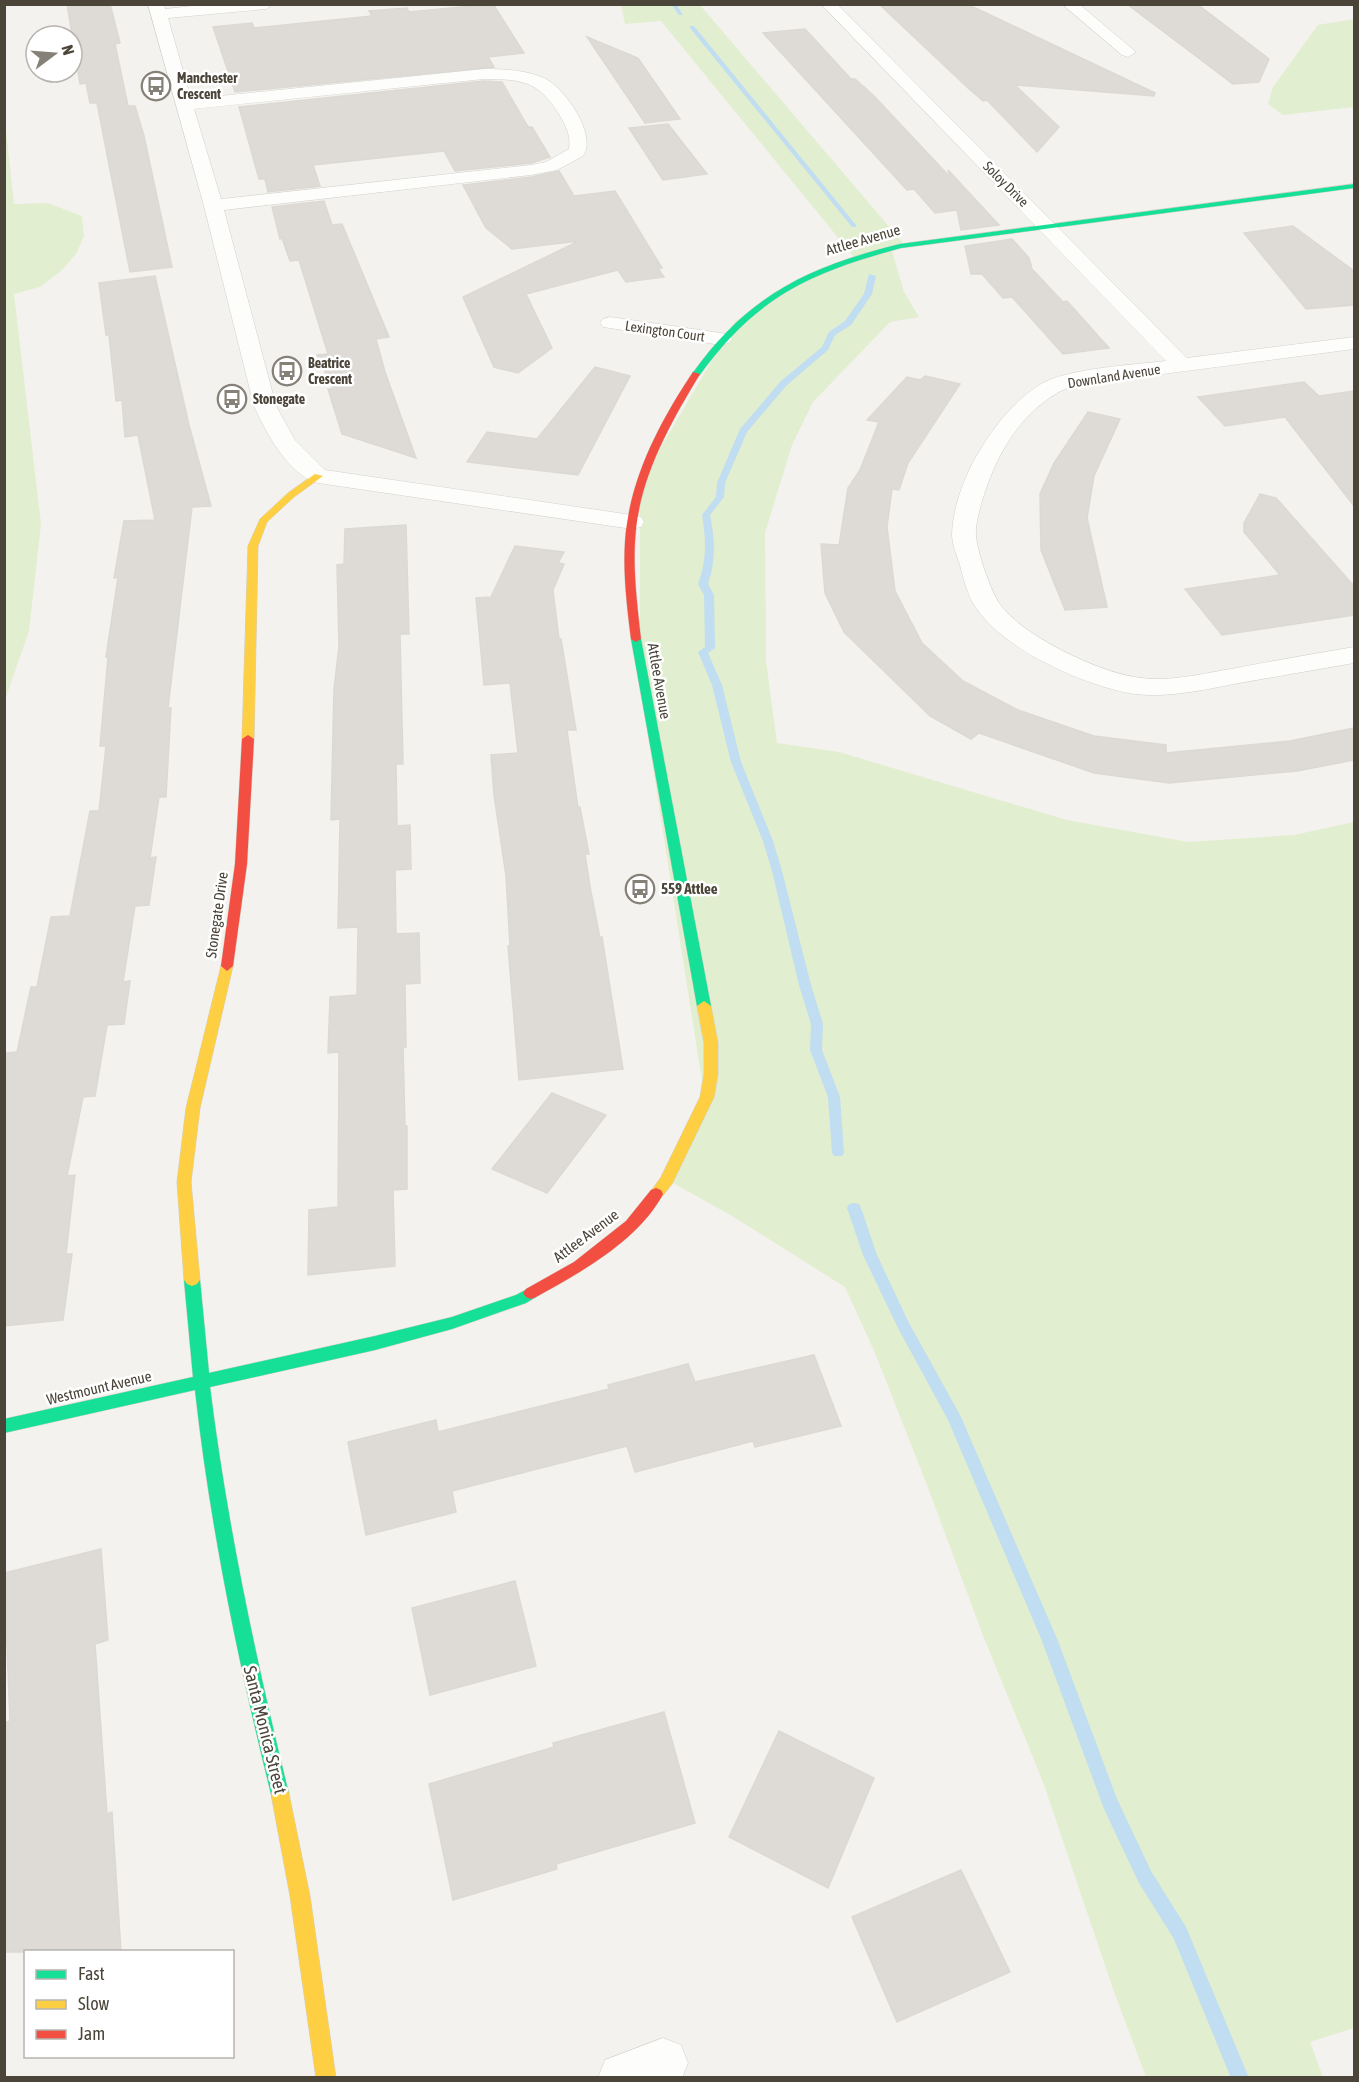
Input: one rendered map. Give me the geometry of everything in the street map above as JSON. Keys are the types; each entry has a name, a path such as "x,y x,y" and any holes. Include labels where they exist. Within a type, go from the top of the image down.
{"street":[{"path":"266,4 157,9 213,206 265,406 276,432 286,447 318,476 632,522"},
{"name":"Soloy Drive","path":"828,4 1182,365"},
{"path":"1069,4 1128,52"},
{"path":"185,105 484,74 511,74 526,77 552,90 578,132 580,140 577,152 551,166 531,170 213,206"},
{"name":"Attlee Avenue","path":"201,1382 452,1323 521,1299 579,1266 631,1225 667,1180 694,1128 707,1097 711,1074 711,1043 635,636 631,564 632,522 641,484 680,400 720,339 742,316 773,293 817,271 871,252 921,242 1354,186"},
{"name":"Lexington Court","path":"610,323 720,339"},
{"name":"Downland Avenue","path":"1354,343 1076,380 1050,388 1033,400 1003,431 979,473 966,516 964,537 968,556 986,603 999,620 1043,651 1078,669 1106,679 1137,686 1184,685 1354,655"},
{"name":"Stonegate Drive","path":"201,1382 184,1182 193,1108 230,954 241,864 247,776 253,546 263,521 291,495 318,476"},
{"name":"Westmount Avenue","path":"4,1426 201,1382"},
{"name":"Santa Monica Street","path":"201,1382 246,1650 260,1716 285,1812 326,2078"}],"green space":[{"path":"621,5 700,5 904,244 891,247 904,292 919,317 890,322 813,402 792,445 765,533 766,661 777,743 839,752 1067,820 1188,842 1294,835 1354,822 1354,2028 1310,2042 1323,2077 1146,2077 1113,1989 1043,1782 984,1638 875,1353 845,1287 732,1216 664,1178 704,1094 640,685 640,483 735,321 853,256 661,21 625,24"},
{"path":"1354,19 1354,107 1283,115 1268,104 1273,87 1318,25"},
{"path":"4,112 14,204 48,203 82,216 84,236 76,254 62,270 40,287 14,294 41,524 29,631 5,700"}],"building":[{"path":"67,4 110,4 120,43 115,44 128,106 135,106 144,136 172,267 130,272 97,103 90,103 86,83 84,83 84,24 70,24"},
{"path":"493,4 524,53 488,57 494,67 235,92 213,27 252,23 254,28 372,16 369,11 407,8 409,12"},
{"path":"879,4 967,4 1155,93 1154,96 1015,85 1059,127 1037,152 987,100 983,101 968,88"},
{"path":"1127,4 1197,4 1269,59 1259,82 1233,84"},
{"path":"805,29 851,79 855,79 873,95 999,225 961,230 957,210 935,213 914,189 907,190 763,33"},
{"path":"587,37 638,58 680,119 645,123"},
{"path":"484,81 502,82 528,127 532,127 550,157 531,163 455,171 444,151 313,165 320,186 268,192 265,179 259,179 239,107"},
{"path":"668,124 707,174 663,180 629,128"},
{"path":"559,171 574,196 615,191 662,268 658,269 664,277 626,282 618,270 526,294 552,348 518,373 494,367 463,297 579,241 512,249 486,228 463,185 531,177"},
{"path":"324,201 332,225 342,224 389,337 376,339 385,372 416,458 342,434 328,389 333,389 317,355 328,354 299,260 290,261 282,238 280,239 272,207"},
{"path":"1293,226 1354,271 1354,305 1306,309 1244,233"},
{"path":"1012,239 1029,258 1032,269 1063,302 1067,301 1109,348 1063,354 1012,297 1003,298 982,274 971,274 965,246"},
{"path":"155,276 189,425 211,506 192,507 168,708 171,708 166,797 159,797 150,858 156,857 149,905 135,906 123,982 130,981 124,1024 107,1025 95,1096 83,1097 67,1176 75,1175 66,1254 72,1254 63,1320 4,1326 4,1066 7,1053 17,1052 31,987 37,987 51,917 70,916 90,811 99,811 106,746 100,746 108,657 106,657 118,577 114,578 124,521 155,520 138,435 125,437 122,400 116,401 109,335 106,335 99,283"},
{"path":"595,367 630,376 578,475 467,462 487,432 537,439"},
{"path":"925,376 960,384 908,463 899,490 892,489 887,527 895,591 922,643 963,681 1018,710 1094,736 1166,745 1166,753 1290,741 1354,728 1354,760 1297,771 1169,783 1094,773 979,733 971,739 930,716 844,632 825,593 821,544 839,545 848,488 860,470 879,422 867,420 907,377 920,380"},
{"path":"1304,382 1319,396 1354,391 1354,506 1285,417 1225,426 1198,397"},
{"path":"1088,412 1120,419 1094,476 1087,518 1107,607 1065,610 1041,550 1040,494 1054,463"},
{"path":"1260,494 1276,498 1354,586 1354,615 1222,635 1185,589 1280,575 1244,532 1244,523"},
{"path":"406,525 409,634 400,634 403,764 396,764 397,826 410,825 411,869 395,870 396,934 419,933 420,983 405,984 406,1047 403,1047 407,1189 393,1190 395,1266 308,1275 309,1210 338,1207 339,1052 328,1053 330,997 357,995 358,927 338,928 340,819 331,820 334,689 339,646 337,565 344,564 345,529"},
{"path":"515,546 564,552 558,563 564,564 553,590 559,639 561,639 576,730 567,730 578,808 580,807 589,854 585,854 591,892 600,938 602,937 623,1069 519,1080 508,946 510,946 506,876 494,795 491,755 518,753 510,683 484,685 476,598 491,597"},
{"path":"552,1093 606,1115 547,1193 492,1169"},
{"path":"814,1355 841,1426 755,1447 753,1441 635,1472 627,1446 452,1491 456,1512 366,1535 348,1442 436,1420 438,1432 609,1389 608,1385 688,1364 695,1382"},
{"path":"101,1549 108,1640 95,1644 107,1814 112,1812 121,1950 4,1952 4,1723 10,1721 4,1573"},
{"path":"515,1581 536,1666 430,1695 412,1608"},
{"path":"664,1712 695,1823 556,1864 557,1869 453,1900 429,1784 554,1747 553,1743"},
{"path":"779,1731 874,1778 828,1888 729,1837"},
{"path":"961,1870 1010,1972 897,2022 852,1917"}],"waterway":[{"path":"673,4 681,14"},
{"path":"692,27 854,226"},
{"path":"838,1153 834,1097 816,1050 817,1024 777,871 768,841 736,762 717,685 703,652 710,648 709,595 703,584 710,550 706,515 720,497 721,483 743,431 784,383 825,348 832,334 848,323 868,294 872,276"},
{"path":"854,1208 870,1255 903,1324 954,1417 1050,1641 1110,1803 1145,1877 1180,1933 1240,2078"}],"traffic: fast":[{"path":"696,374 737,324 784,289 839,264 900,246 1354,186"},
{"path":"636,639 704,1006"},
{"path":"192,1280 205,1410 225,1539 250,1667 280,1794"},
{"path":"4,1426 375,1343 452,1323 521,1299 531,1293"}],"traffic: slow":[{"path":"248,739 253,546 263,521 291,495 318,476"},
{"path":"192,1280 184,1182 193,1108 227,966"},
{"path":"656,1194 667,1180 707,1097 711,1074 711,1043 704,1006"},
{"path":"280,1794 300,1896 326,2078"}],"traffic: jam":[{"path":"636,639 630,584 631,529 634,509 655,448 696,374"},
{"path":"227,966 241,864 248,739"},
{"path":"531,1293 579,1266 631,1225 656,1194"}],"place":[{"name":"Manchester Crescent","path":"156,86"},
{"name":"Beatrice Crescent","path":"287,371"},
{"name":"Stonegate","path":"232,399"},
{"name":"559 Attlee","path":"640,889"}]}
